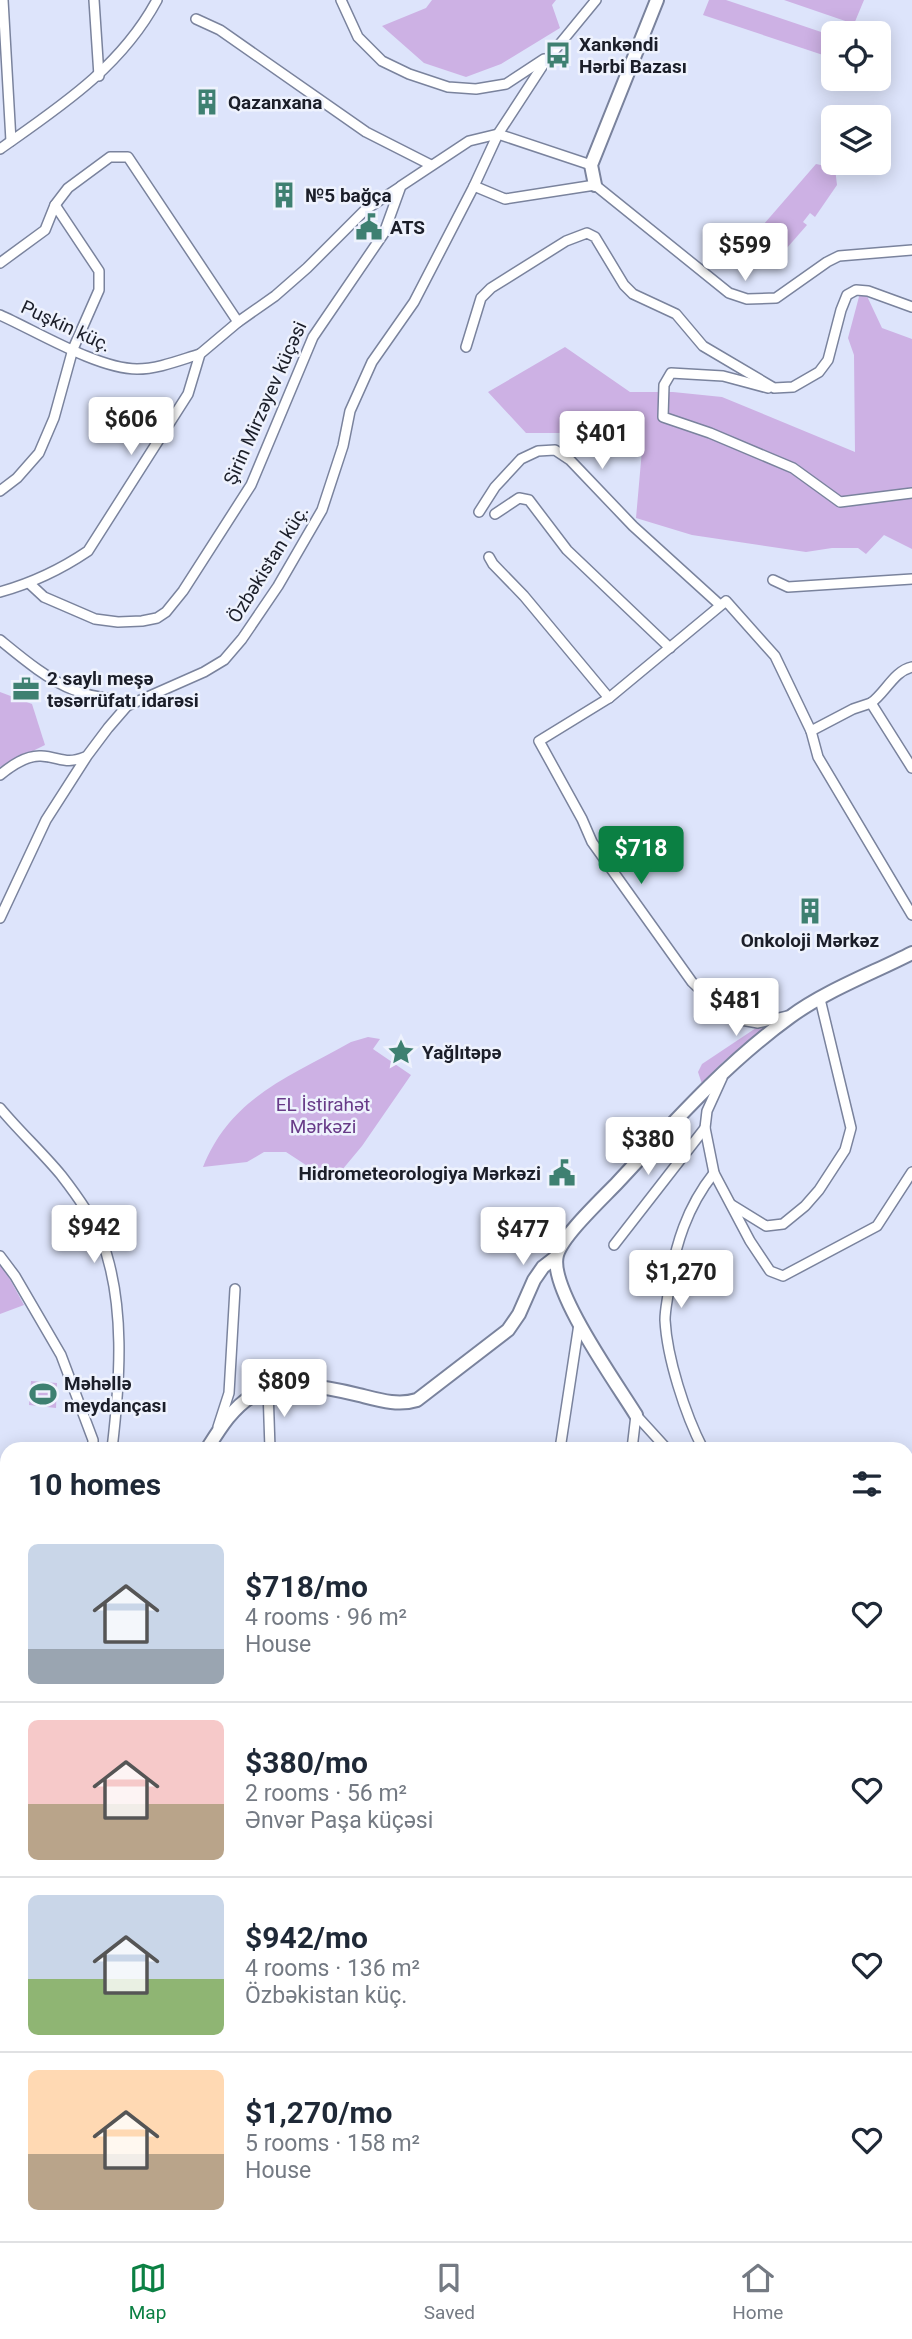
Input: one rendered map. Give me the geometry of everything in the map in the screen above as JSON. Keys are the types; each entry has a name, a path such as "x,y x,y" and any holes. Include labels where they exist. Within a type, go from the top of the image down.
{"street":[{"path":"3,0 11,141"},
{"path":"94,0 99,76"},
{"path":"0,149 99,76 127,47 157,0"},
{"path":"341,0 358,37 382,61 409,74 448,87 476,89 506,84 551,55 596,0"},
{"path":"346,11 352,0"},
{"path":"657,0 591,165 595,186 729,293 747,299 776,298 839,256 912,250"},
{"path":"196,19 220,30 366,132 431,165"},
{"name":"Özbəkistan küç.","path":"0,918 46,820 86,756 127,706 215,666 233,650 264,607 322,510 344,446 350,411 372,362 414,302 498,134 551,55"},
{"path":"0,592 30,584 88,551 188,394 200,354 237,321 275,296 365,210 469,141 498,134 591,165"},
{"path":"0,263 45,230 55,205 68,188 110,157 128,157 237,321"},
{"name":"Şirin Mirzəyev küçəsi","path":"30,584 44,597 95,619 142,621 157,618 166,611 183,591 251,485 313,337 384,233 401,186"},
{"path":"474,186 505,199 595,186"},
{"path":"0,491 17,478 39,453 54,418 73,349 99,290 99,271 55,205"},
{"path":"466,347 481,298 491,288 566,241 587,233 596,237 624,285 633,295 676,314 703,346 774,388"},
{"path":"912,307 856,289 847,295 828,360 819,372 793,387 774,388 723,376 671,373 664,385 663,417 710,433 793,468 840,502 912,493"},
{"name":"Puşkin küç.","path":"0,314 113,366 136,369 200,354"},
{"path":"479,512 495,487 521,460 538,451 555,450 570,460 633,526 720,605"},
{"path":"495,514 519,498 529,500 567,550 670,648"},
{"path":"489,556 493,564 524,596 609,698"},
{"path":"773,580 788,587 912,579"},
{"path":"791,1015 758,1023 730,1018 692,982 592,842 539,741 609,698 726,601 775,656 811,731 818,757 912,915"},
{"path":"0,640 73,690 100,698 115,698 127,706"},
{"path":"811,731 853,709 871,704 883,695 899,673 912,667"},
{"path":"871,704 912,768"},
{"path":"0,775 13,765 36,756 66,762 86,756"},
{"path":"211,1442 232,1413 252,1396 268,1389 293,1386 323,1388 406,1404 417,1399 508,1330 519,1314 534,1280 543,1267 556,1256 568,1237 729,1066 791,1015 912,953"},
{"path":"731,1204 766,1226 783,1224 819,1190 845,1150 851,1128 820,999"},
{"path":"729,1066 707,1111 705,1128 714,1173 750,1241 770,1271 783,1276 877,1226 912,1172"},
{"path":"0,1108 62,1177 90,1218 109,1262 119,1352 119,1388 113,1442"},
{"path":"614,1245 705,1128"},
{"path":"699,1442 672,1365 665,1316 677,1243 692,1205 714,1173"},
{"path":"0,1256 15,1276 61,1355 93,1442"},
{"path":"556,1256 559,1279 579,1324 636,1415 661,1442"},
{"path":"215,1435 229,1393 235,1289"},
{"path":"561,1442 579,1324"},
{"path":"268,1389 270,1442"},
{"path":"633,1442 636,1415"}],"green space":[{"path":"432,0 556,0 552,5 560,28 501,64 466,77 424,63 382,26 426,8"},
{"path":"709,0 726,0 821,32 821,54 703,15"},
{"path":"784,0 864,0 855,21 845,21"},
{"path":"816,164 821,165 821,175 836,175 837,185 815,217 810,213 803,222 807,225 779,257 757,232"},
{"path":"860,293 866,294 882,328 912,339 912,549 884,535 866,554 858,548 806,552 692,535 636,518 642,450 627,433 526,433 488,392 565,347 630,392 673,392 722,397 855,452 854,355 848,338"},
{"path":"0,692 32,704 45,745 0,767"},
{"path":"778,1022 728,1058 704,1085 702,1084 698,1072 702,1064 759,1026"},
{"name":"EL İstirahət Mərkəzi","path":"368,1037 380,1039 373,1049 411,1075 362,1146 332,1182 286,1152 264,1152 247,1162 203,1167 229,1123 264,1091 351,1042"},
{"path":"0,1261 24,1305 0,1314"},
{"name":"Məhəllə meydançası","path":"31,1381 57,1383 56,1408 29,1405"}],"place":[{"name":"Xankəndi Hərbi Bazası","path":"558,55"},
{"name":"Qazanxana","path":"207,102"},
{"name":"№5 bağça","path":"284,195"},
{"name":"ATS","path":"369,227"},
{"name":"2 saylı meşə təsərrüfatı idarəsi","path":"26,689"},
{"name":"Onkoloji Mərkəz","path":"810,911"},
{"name":"Yağlıtəpə","path":"401,1052"},
{"name":"Hidrometeorologiya Mərkəzi","path":"562,1173"},
{"name":"Məhəllə meydançası","path":"43,1394"}]}
